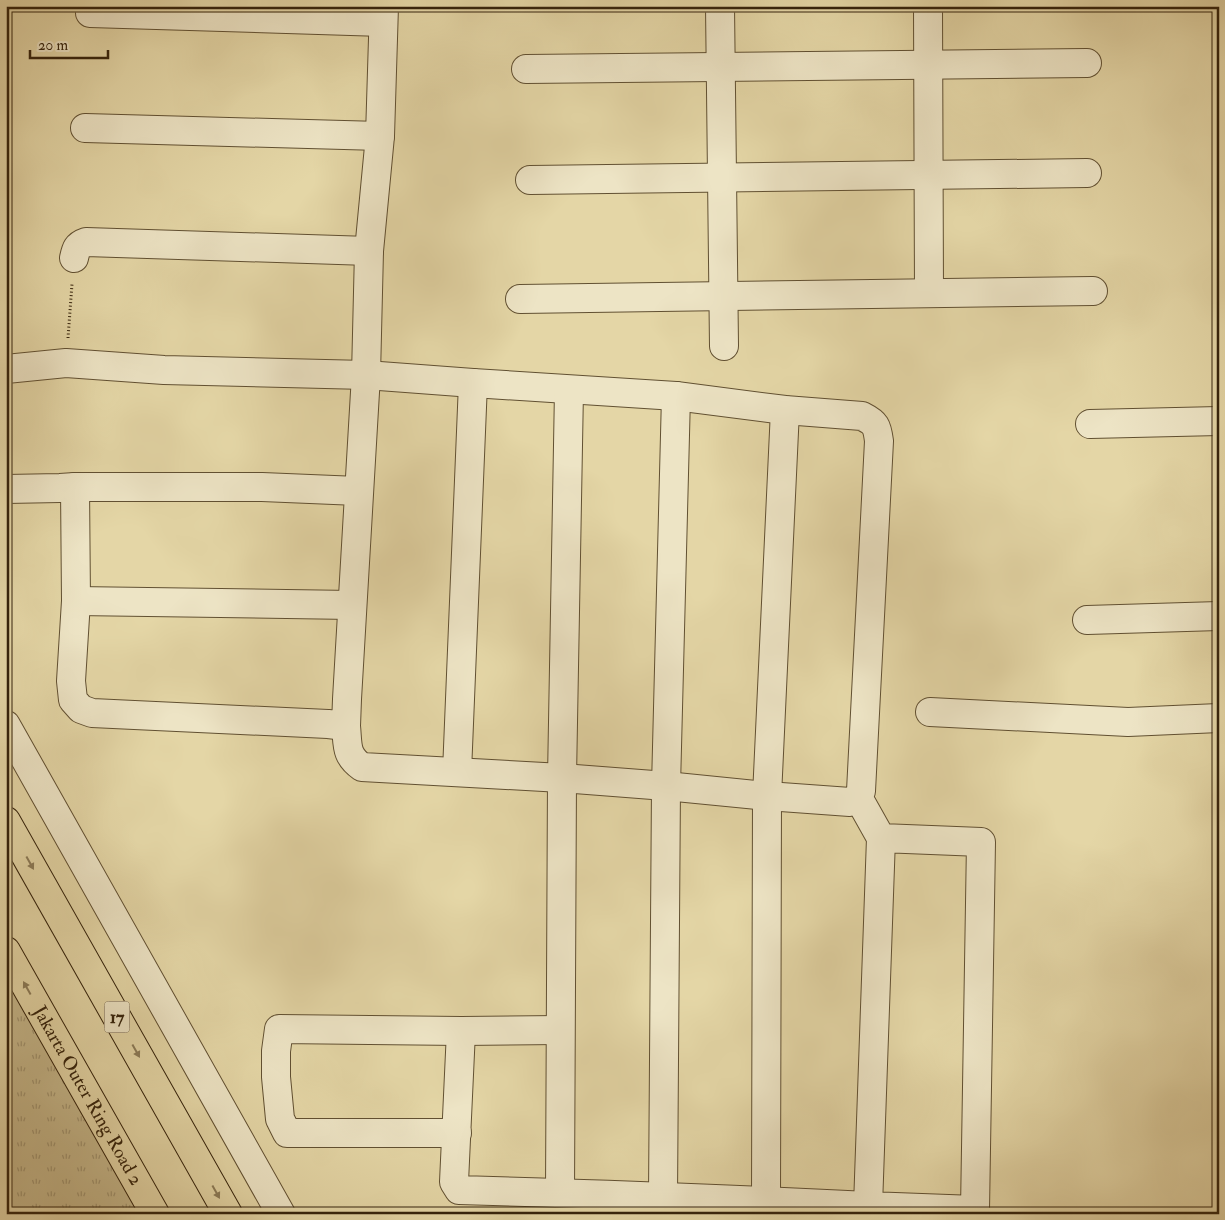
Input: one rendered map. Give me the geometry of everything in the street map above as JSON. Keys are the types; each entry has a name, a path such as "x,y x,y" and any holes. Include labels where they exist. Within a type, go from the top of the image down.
{"highway":[{"name":"17","path":"6,821 228,1214"},
{"name":"Jakarta Outer Ring Road 2","path":"6,951 155,1214"}],"street":[{"path":"720,6 724,346"},
{"path":"928,6 929,293"},
{"path":"6,370 66,363 164,370 366,375 676,396 784,410 862,416 872,421 877,430 879,441 861,791 858,797 850,802 562,778 362,767 353,761 348,751 346,726 347,699 366,375 370,251 380,136 384,14 90,14"},
{"path":"526,69 1087,63"},
{"path":"85,128 380,136"},
{"path":"530,180 1086,173"},
{"path":"74,258 76,248 86,242 370,251"},
{"path":"520,299 1093,291"},
{"path":"457,772 473,383"},
{"path":"560,1193 562,778 569,390"},
{"path":"663,1197 666,786 676,396"},
{"path":"766,1200 767,796 784,410"},
{"path":"1090,424 1219,421"},
{"path":"6,489 262,486 358,491"},
{"path":"76,487 76,601 71,681 73,700 81,709 92,713 108,715 346,726"},
{"path":"76,601 352,605"},
{"path":"1087,620 1219,616"},
{"path":"930,712 1128,722 1219,718"},
{"path":"6,725 281,1214"},
{"path":"858,797 881,838 868,1206"},
{"path":"461,1031 454,1182 459,1190 766,1200 975,1210 981,842 881,838"},
{"path":"457,1133 287,1133 280,1118 276,1077 276,1051 279,1028 461,1031 560,1030"}],"path":[{"path":"66,363 74,258"}],"green space":[{"path":"6,951 155,1214 6,1214"}]}
